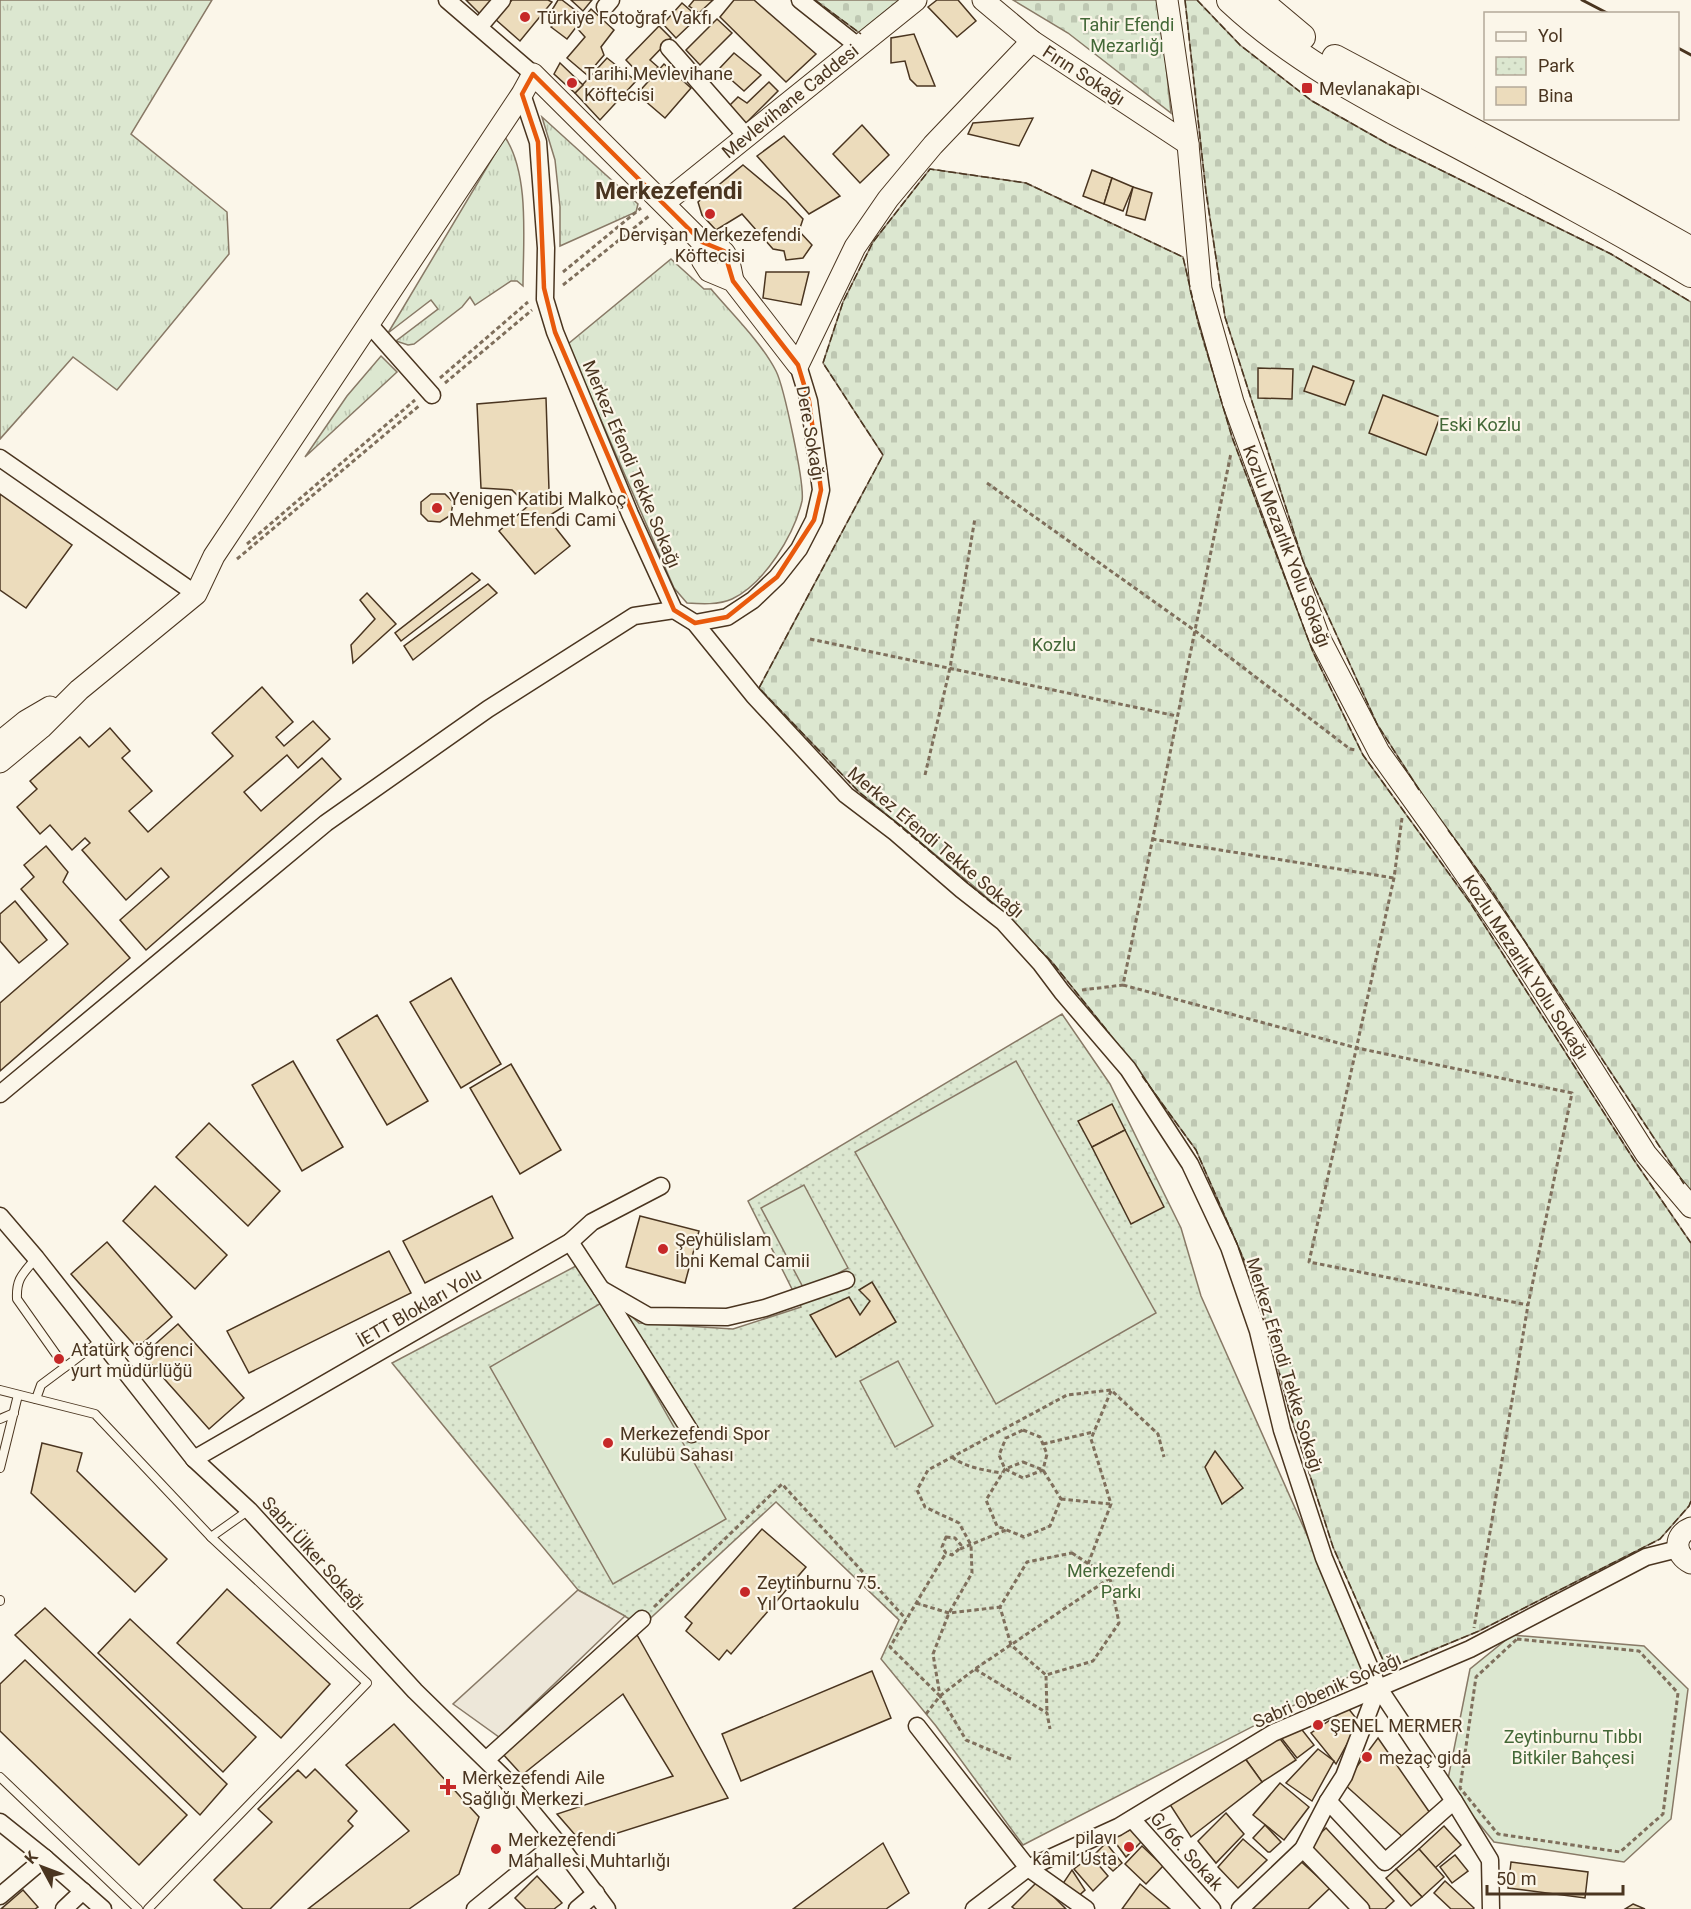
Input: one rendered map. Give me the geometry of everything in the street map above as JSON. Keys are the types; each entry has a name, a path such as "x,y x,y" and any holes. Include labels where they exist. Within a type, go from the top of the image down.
{"main road":[{"path":"1230,0 1271,35 1314,66 1400,115 1602,222 1691,274"},
{"path":"1258,0 1290,28 1326,54 1691,250"}],"street":[{"path":"447,0 533,74 664,203"},
{"path":"479,27 502,0"},
{"path":"800,0 858,46"},
{"name":"Mevlevihane Caddesi","path":"664,203 916,0"},
{"name":"Fırın Sokağı","path":"983,0 1032,41 1188,144"},
{"name":"Kozlu Mezarlık Yolu Sokağı","path":"1167,0 1188,144 1201,289 1233,402 1319,637 1379,752 1517,950 1646,1154 1691,1207"},
{"path":"798,365 855,247 888,199 933,145 1032,41"},
{"path":"669,48 747,137"},
{"path":"0,762 41,728 79,690 196,594 214,556 522,94 533,74"},
{"name":"Merkez Efendi Tekke Sokağı","path":"522,94 538,142 546,248 544,288 555,332 630,514 674,610 695,623 754,696 846,795 896,833 1003,922 1128,1069 1184,1154 1229,1247 1258,1331 1282,1430 1324,1558 1378,1687 1454,1801 1490,1860 1491,1909"},
{"name":"Dere Sokağı","path":"664,203 702,242 717,245 724,251 730,263 733,281 798,365 809,401 821,490 814,520 799,549 777,577 753,600 727,617 695,623"},
{"path":"369,324 432,395"},
{"path":"0,458 196,594"},
{"path":"0,1094 326,823 488,709 634,616 674,610"},
{"path":"0,742 26,721 79,690"},
{"name":"İETT Blokları Yolu","path":"194,1459 570,1242 592,1222 661,1186"},
{"name":"Sabri Ülker Sokağı","path":"0,1216 36,1258 194,1459 249,1510 415,1691 506,1779 607,1909"},
{"path":"570,1242 602,1289 692,1434"},
{"path":"602,1289 648,1316 727,1317 765,1308 846,1280"},
{"path":"1684,1556 1678,1540 1680,1535 1691,1528"},
{"name":"Sabri Obenik Sokağı","path":"974,1909 1028,1868 1118,1827 1273,1733 1470,1649 1646,1557 1684,1556"},
{"path":"487,1759 642,1619"},
{"path":"1240,1909 1303,1849 1344,1776 1378,1687"},
{"path":"917,1726 1028,1868 1086,1909"},
{"path":"1328,1801 1385,1862 1454,1801"},
{"name":"G/66. Sokak","path":"1132,1819 1212,1909"},
{"path":"0,1822 103,1909"},
{"path":"475,1909 557,1842"},
{"path":"1303,1849 1361,1909"},
{"path":"0,1896 45,1858"},
{"path":"64,1909 83,1891"},
{"path":"577,1909 596,1893"}],"lane":[{"path":"36,1258 19,1278 16,1287 17,1299 64,1367"},
{"path":"36,1399 41,1385 100,1341"},
{"path":"0,1390 95,1414 211,1537 367,1683 148,1909"},
{"path":"0,1468 18,1395"},
{"path":"0,1419 14,1413"},
{"path":"211,1537 249,1510"},
{"path":"0,1777 138,1909"}],"path":[{"path":"1123,985 1232,450"},
{"path":"987,483 1194,630 1350,749 1379,752"},
{"path":"925,775 950,668 975,518"},
{"path":"810,639 1176,716"},
{"path":"1406,789 1394,878 1309,1262 1527,1305"},
{"path":"1152,839 1394,878"},
{"path":"1062,992 1123,985 1357,1048 1572,1093 1527,1305 1470,1649"},
{"path":"1088,1564 1111,1504 1091,1439 1111,1390"},
{"path":"940,1696 933,1654 949,1613 972,1573 970,1545 959,1523 926,1507 917,1490 928,1470 1067,1395 1111,1390 1158,1434 1164,1457"},
{"path":"1004,1471 999,1455 1006,1438 1023,1430 1040,1437 1047,1454 1043,1470"},
{"path":"1043,1444 1095,1431"},
{"path":"952,1457 960,1463 982,1470 1004,1471 1023,1478 1043,1470"},
{"path":"1023,1462 1043,1470 1061,1499 1050,1526 1024,1537 997,1526 986,1500 1004,1471 1023,1462"},
{"path":"642,1619 782,1484 906,1619"},
{"path":"1061,1499 1111,1504"},
{"path":"958,1550 961,1545 955,1538 946,1537 942,1547 945,1553 952,1555 958,1550 1006,1530"},
{"path":"945,1553 890,1647 940,1696 966,1740 1011,1759"},
{"path":"1046,1675 1093,1661 1119,1623 1110,1578 1072,1553 1028,1562 1000,1607 1011,1644 1046,1675 1047,1713 1050,1729"},
{"path":"917,1726 940,1696 975,1669 1110,1578"},
{"path":"916,1603 949,1613 1000,1607"},
{"path":"1517,1639 1639,1651 1678,1693 1663,1814 1620,1852 1498,1834 1460,1788 1476,1677 1517,1639"},
{"path":"975,1669 1047,1713"}],"highlighted area":[{"path":"533,74 702,242 724,251 733,281 798,365 809,401 821,490 814,520 777,577 727,617 695,623 674,610 555,332 544,288 538,142 522,94"}],"green space":[{"path":"0,0 212,0 131,134 227,212 229,254 117,390 73,357 0,439"},
{"path":"815,0 902,0 861,34"},
{"name":"Tahir Efendi Mezarlığı","path":"1013,0 1159,0 1171,113 1068,33"},
{"name":"Eski Kozlu","path":"1185,0 1197,0 1240,45 1312,101 1388,144 1611,254 1691,302 1691,1194 1484,879 1424,797 1377,724 1303,561 1225,317 1206,192"},
{"path":"542,117 638,204 636,212 560,246 560,207 555,160"},
{"path":"505,137 513,152 522,189 523,286 517,281 511,281 475,305 470,297 462,307 414,344 408,345 396,341 438,309 431,300 388,333"},
{"name":"Kozlu","path":"930,169 1026,183 1183,257 1198,322 1232,437 1313,652 1363,755 1471,904 1634,1160 1691,1243 1691,1501 1689,1506 1660,1539 1479,1631 1387,1669 1333,1547 1289,1410 1258,1292 1196,1150 1129,1058 1052,962 982,893 858,791 759,688 883,455 823,363 843,302 873,242"},
{"path":"671,259 704,289 711,289 770,360 784,396 802,491 802,501 792,528 767,570 744,592 727,601 716,603 687,603 674,588 568,344"},
{"path":"381,356 397,372 305,457 347,396"},
{"name":"Merkezefendi Parkı","path":"1062,1014 1110,1084 1181,1228 1201,1296 1366,1668 1023,1845 936,1726 881,1659 899,1620 776,1502 642,1626 578,1590 392,1363 576,1266 639,1323 733,1329 801,1307 748,1201"},
{"path":"1016,1061 1156,1313 996,1404 855,1152"},
{"path":"804,1185 848,1268 805,1291 761,1208"},
{"name":"Merkezefendi Spor Kulübü Sahası","path":"603,1302 726,1519 613,1584 490,1367"},
{"path":"898,1361 933,1426 895,1447 860,1381"},
{"name":"Zeytinburnu Tıbbı Bitkiler Bahçesi","path":"1512,1635 1644,1646 1688,1689 1671,1819 1624,1862 1494,1842 1447,1784 1470,1669"}],"shaded area":[{"path":"578,1590 625,1616 499,1737 453,1704"}],"building":[{"path":"466,0 494,0 480,14"},
{"path":"512,0 552,2 520,41 495,19"},
{"path":"558,0 562,0 584,17 567,39 551,27 561,16 552,10"},
{"path":"571,0 592,0 583,11"},
{"path":"694,0 713,0 699,13 689,6"},
{"path":"734,0 754,0 816,54 786,82 720,17"},
{"path":"937,0 958,0 976,21 957,37 928,7"},
{"path":"682,3 698,17 676,38 663,24"},
{"path":"591,9 614,30 601,47 604,55 587,75 567,58 585,37 576,27"},
{"path":"717,19 732,33 700,65 686,50"},
{"path":"659,26 671,38 650,60 658,67 646,81 626,60"},
{"path":"914,34 935,86 917,86 910,79 905,61 891,63 891,38"},
{"path":"734,53 761,75 744,91 719,69"},
{"path":"607,58 636,81 600,120 575,93"},
{"path":"560,63 583,85 575,93 554,74"},
{"path":"664,64 691,88 665,118 637,94"},
{"path":"769,82 778,91 745,124 729,106 738,97 747,103"},
{"path":"1033,118 1019,146 968,134 973,123"},
{"path":"862,125 889,155 860,183 833,154"},
{"path":"784,136 840,196 809,214 757,156"},
{"path":"743,165 786,201 803,219 799,231 812,245 803,258 786,260 784,251 773,249 742,214 716,230 702,215 698,202"},
{"path":"1092,170 1112,178 1104,204 1083,196"},
{"path":"1112,178 1133,187 1123,211 1104,204"},
{"path":"1133,187 1152,193 1145,220 1126,215"},
{"path":"766,272 809,272 801,305 763,298"},
{"path":"1313,366 1354,381 1345,405 1304,391"},
{"path":"1258,368 1293,369 1292,399 1258,398"},
{"path":"1383,395 1440,417 1426,455 1369,433"},
{"path":"546,398 549,490 563,507 547,517 570,546 535,574 499,531 528,506 512,490 481,488 477,404"},
{"path":"0,494 72,545 26,608 0,590"},
{"name":"Yenigen Katibi Malkoç Mehmet Efendi Cami","path":"431,494 445,494 453,502 451,515 440,522 428,521 421,514 421,502"},
{"path":"472,573 480,580 401,641 395,633"},
{"path":"488,584 497,593 413,660 404,646"},
{"path":"367,593 396,624 353,663 351,645 375,619 360,600"},
{"path":"262,687 293,722 276,737 284,746 313,721 330,739 298,768 287,755 244,792 261,811 322,758 341,779 146,950 120,920 169,877 161,868 126,900 82,850 90,843 85,838 72,850 50,825 40,834 17,807 37,789 30,781 80,737 89,747 110,728 130,751 122,758 152,791 129,811 148,832 233,756 212,733"},
{"path":"46,846 68,872 63,882 130,958 0,1071 0,1003 68,944 21,889 34,877 24,865"},
{"path":"15,901 47,940 19,963 0,941 0,914"},
{"path":"451,978 501,1064 461,1088 410,1002"},
{"path":"377,1015 428,1101 387,1125 337,1040"},
{"path":"293,1061 343,1147 302,1171 252,1085"},
{"path":"511,1064 561,1150 520,1174 470,1088"},
{"path":"1112,1104 1125,1130 1092,1147 1078,1121"},
{"path":"209,1123 280,1191 248,1226 176,1157"},
{"path":"1125,1130 1164,1207 1131,1224 1092,1147"},
{"path":"155,1186 227,1255 195,1289 123,1221"},
{"path":"492,1196 513,1238 425,1283 403,1241"},
{"name":"Şeyhülislam İbni Kemal Camii","path":"640,1216 699,1231 685,1283 626,1267"},
{"path":"107,1242 172,1317 137,1348 71,1274"},
{"path":"389,1251 411,1293 249,1373 227,1331"},
{"path":"872,1282 896,1322 836,1357 810,1315 849,1297 860,1315 870,1301 859,1290"},
{"path":"178,1324 244,1398 209,1429 143,1355"},
{"path":"42,1443 82,1453 77,1471 167,1559 135,1592 31,1493"},
{"path":"1215,1451 1243,1488 1222,1504 1205,1467"},
{"name":"Zeytinburnu 75. Yıl Ortaokulu","path":"762,1529 806,1567 731,1654 727,1650 719,1660 686,1631 692,1623 685,1617"},
{"path":"227,1589 330,1684 281,1738 177,1643"},
{"path":"45,1608 227,1784 200,1815 15,1635"},
{"path":"130,1619 256,1737 223,1772 98,1653"},
{"path":"636,1633 728,1798 583,1844 557,1814 673,1776 623,1694 522,1775 502,1753"},
{"path":"25,1660 187,1815 139,1865 0,1731 0,1684"},
{"path":"872,1671 891,1718 741,1781 722,1734"},
{"path":"1348,1708 1359,1722 1336,1764 1311,1733"},
{"path":"394,1724 479,1817 459,1874 409,1909 308,1909 409,1831 346,1765"},
{"path":"1299,1726 1314,1745 1297,1758 1279,1735"},
{"path":"1275,1732 1296,1760 1262,1782 1244,1757"},
{"path":"1378,1738 1430,1813 1405,1839 1344,1784"},
{"path":"1318,1749 1334,1761 1312,1801 1286,1783"},
{"path":"1244,1757 1262,1782 1191,1837 1169,1803"},
{"path":"315,1769 357,1811 348,1821 353,1826 270,1909 243,1909 214,1880 272,1822 258,1809 298,1770 306,1778"},
{"path":"1280,1783 1309,1807 1284,1840 1253,1815"},
{"path":"1226,1813 1244,1834 1216,1863 1198,1841"},
{"path":"1265,1825 1281,1842 1270,1852 1253,1838"},
{"path":"1444,1826 1461,1845 1435,1868 1419,1849"},
{"path":"1326,1828 1394,1901 1385,1909 1370,1909 1309,1844"},
{"path":"1132,1829 1141,1842 1126,1857 1112,1838"},
{"path":"1243,1839 1267,1860 1238,1888 1218,1867"},
{"path":"883,1843 909,1893 886,1909 793,1909"},
{"path":"1106,1843 1122,1863 1113,1871 1095,1854"},
{"path":"1142,1846 1163,1866 1146,1884 1125,1864"},
{"path":"1419,1849 1444,1877 1422,1897 1396,1869"},
{"path":"1455,1855 1468,1871 1452,1883 1440,1867"},
{"path":"1091,1856 1108,1876 1093,1891 1074,1869"},
{"path":"1295,1856 1330,1888 1308,1909 1249,1909"},
{"path":"1511,1862 1588,1872 1585,1898 1508,1888"},
{"path":"1396,1869 1422,1897 1411,1906 1386,1878"},
{"path":"1072,1870 1085,1890 1074,1900 1060,1888"},
{"path":"537,1876 562,1903 554,1909 526,1909 515,1898"},
{"path":"1038,1881 1066,1909 1015,1909 1012,1907"},
{"path":"1445,1881 1474,1908 1451,1909 1434,1893"},
{"path":"1140,1884 1170,1909 1122,1909"},
{"path":"23,1890 38,1907 35,1909 1,1909"},
{"path":"1633,1904 1645,1909 1625,1909"}],"fence":[{"path":"815,0 861,34"},
{"path":"1185,0 1206,192 1225,317 1303,561 1377,724 1421,793"},
{"path":"1197,0 1240,45 1312,101 1388,144 1611,254 1691,302"},
{"path":"993,904 858,791 759,688 883,455 823,363 843,302 873,242 930,169 1026,183 1183,257 1198,322 1232,437 1313,652 1363,755 1471,904 1634,1160 1691,1243"},
{"path":"1448,830 1484,879 1684,1184"},
{"path":"1038,948 1109,1033"},
{"path":"1142,1076 1196,1150 1258,1292 1289,1410 1333,1547 1387,1669 1479,1631 1660,1539 1691,1501"}],"wall":[{"path":"1582,0 1605,12"},
{"path":"1679,49 1691,55"}],"place":[{"name":"Türkiye Fotoğraf Vakfı","path":"525,17"},
{"name":"Tarihi Mevlevihane Köftecisi","path":"572,83"},
{"name":"Mevlanakapı","path":"1307,88"},
{"name":"Dervişan Merkezefendi Köftecisi","path":"710,214"},
{"name":"Yenigen Katibi Malkoç Mehmet Efendi Cami","path":"437,508"},
{"name":"Şeyhülislam İbni Kemal Camii","path":"663,1249"},
{"name":"Atatürk öğrenci yurt müdürlüğü","path":"59,1359"},
{"name":"Merkezefendi Spor Kulübü Sahası","path":"608,1443"},
{"name":"Zeytinburnu 75. Yıl Ortaokulu","path":"745,1592"},
{"name":"ŞENEL MERMER","path":"1318,1725"},
{"name":"mezaç gida","path":"1367,1757"},
{"name":"Merkezefendi Aile Sağlığı Merkezi","path":"448,1787"},
{"name":"pilavı kâmil Usta","path":"1129,1847"},
{"name":"Merkezefendi Mahallesi Muhtarlığı","path":"496,1849"}],"district":[{"name":"Merkezefendi","path":"669,191"}]}
